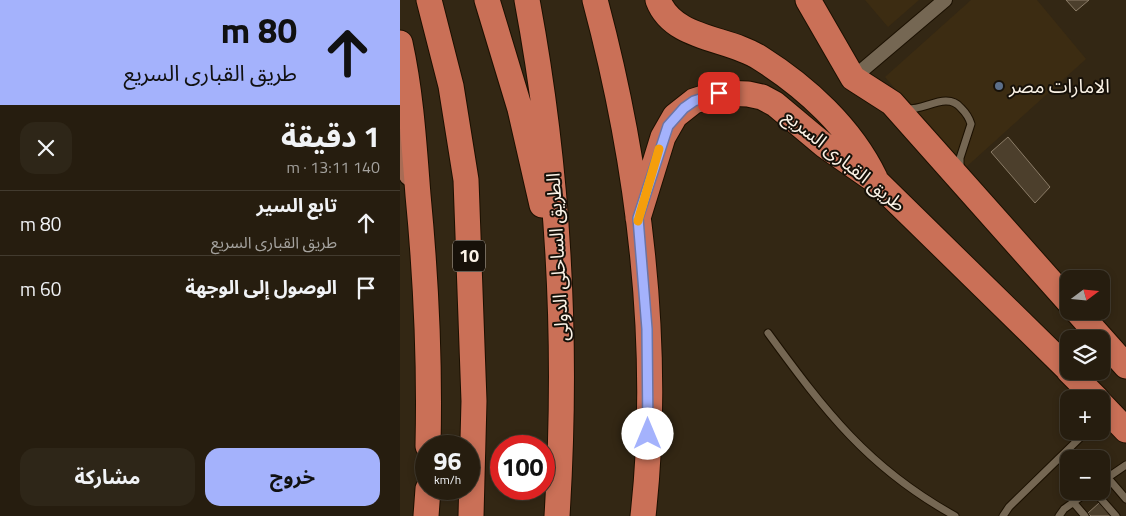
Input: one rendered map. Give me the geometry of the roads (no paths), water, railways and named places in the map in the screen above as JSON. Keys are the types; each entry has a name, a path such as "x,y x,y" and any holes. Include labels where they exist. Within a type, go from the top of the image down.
{"highway":[{"name":"10","path":"429,0 451,86 466,180 474,401 471,516"},
{"path":"487,0 520,110 539,188 561,300"},
{"name":"الطريق الساحلى الدولى","path":"527,0 549,135 561,300 562,437 557,516"},
{"path":"595,0 619,101 638,218 644,277 648,382 647,478 643,516"},
{"path":"658,0 661,8 672,21 687,31 746,50 772,67 817,103 853,140 867,160 877,182"},
{"path":"811,1 853,78 892,103 1060,292"},
{"path":"400,43 411,110 420,210 426,310 428,435"},
{"name":"طريق القبارى السريع","path":"638,218 668,126 675,116 689,104 719,93 748,94 775,104 808,133 877,182 1060,362"},
{"path":"1085,320 1126,366"},
{"name":"طريق القبارى السريع","path":"1077,380 1086,390"},
{"name":"طريق القبارى السريع","path":"1110,415 1126,430"},
{"path":"426,516 427,500"}],"main road":[{"path":"400,140 420,210"}],"street":[{"path":"853,78 945,0"}],"lane":[{"path":"892,103 902,108 914,110 951,100 956,102 967,114 971,130 960,158 963,184"},
{"path":"768,333 819,403 862,450 911,490 955,516"},
{"path":"1004,516 1009,507 1078,440"},
{"path":"1110,476 1126,465"},
{"path":"1110,485 1126,499"},
{"path":"1059,516 1064,509 1076,500"},
{"path":"1102,500 1116,516"},
{"path":"1073,502 1085,516"}],"place":[{"name":"الامارات مصر","path":"999,86"}]}
